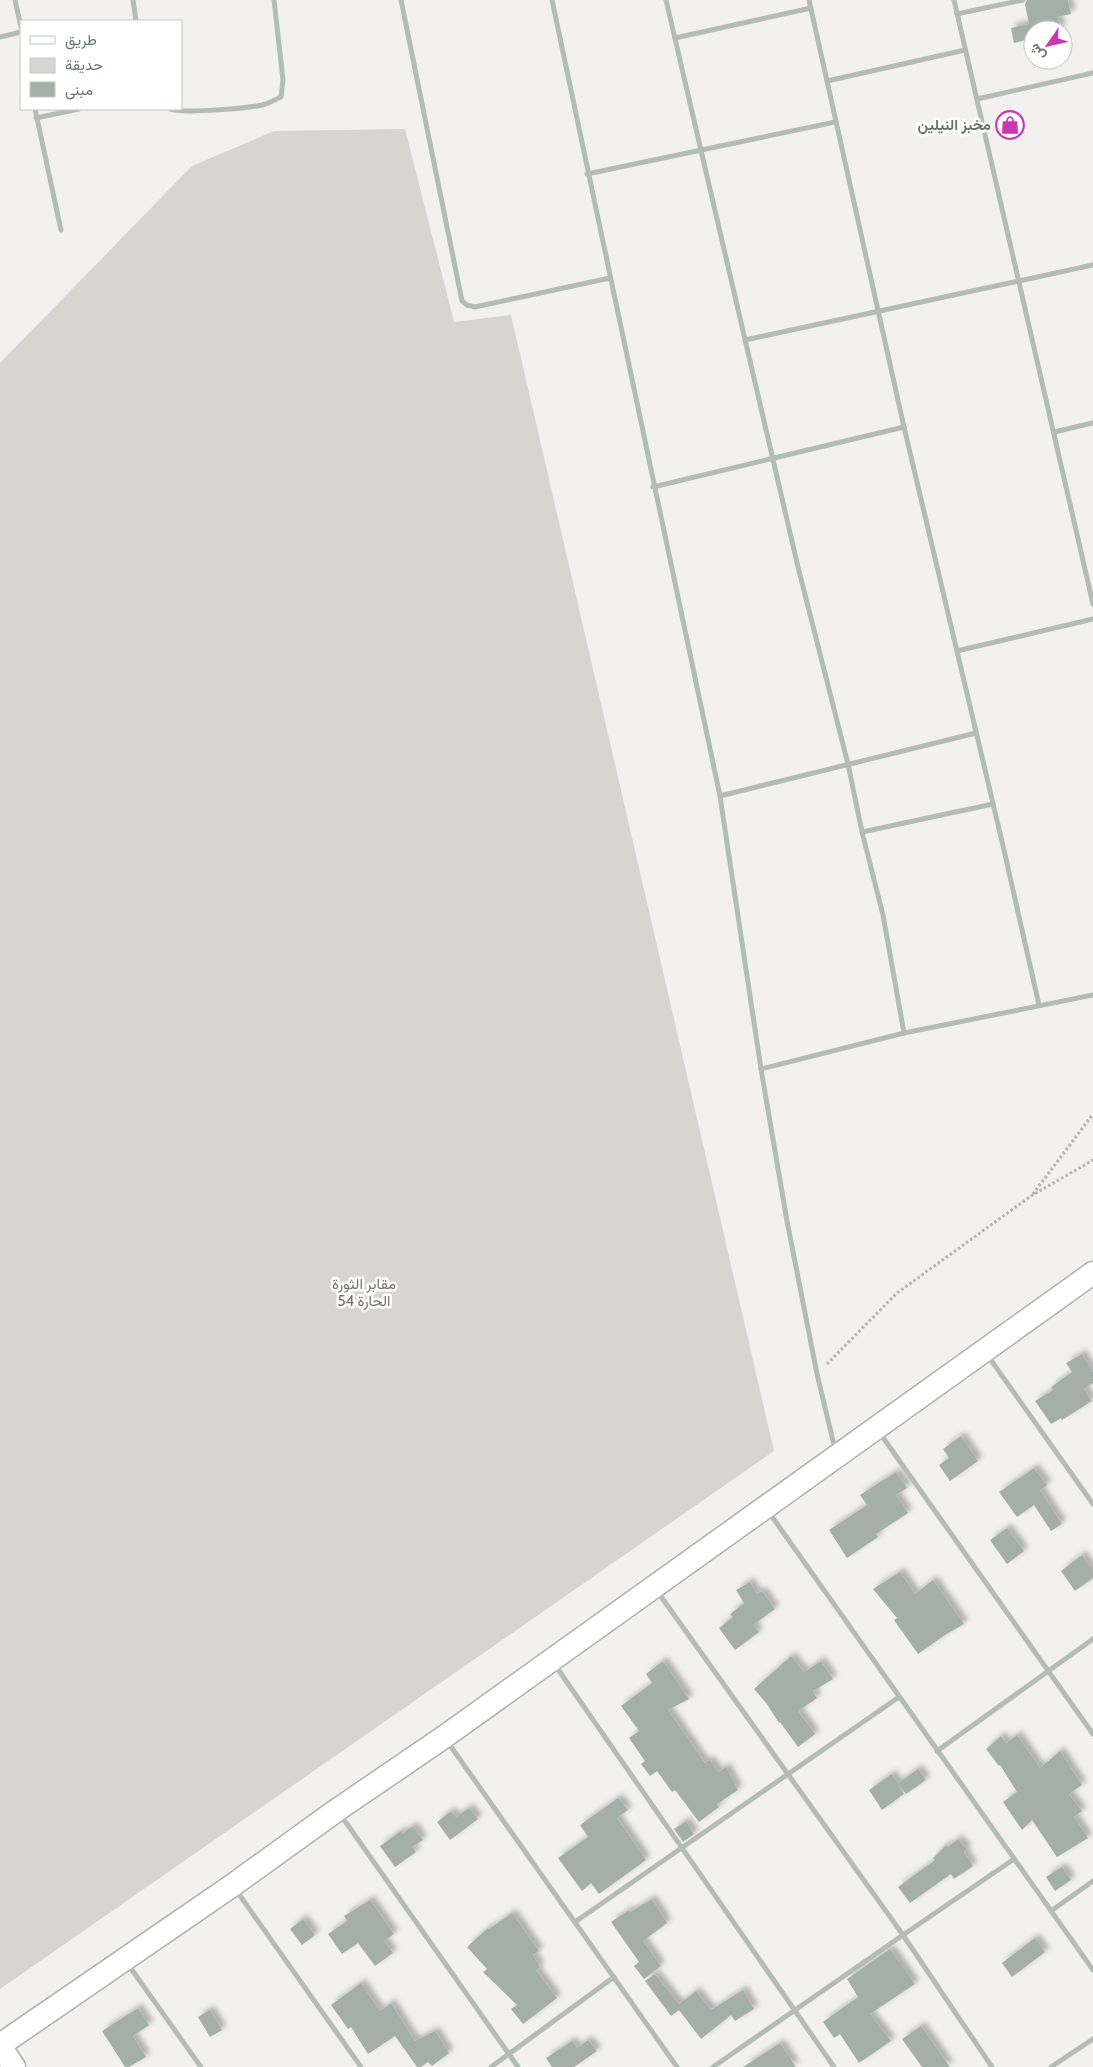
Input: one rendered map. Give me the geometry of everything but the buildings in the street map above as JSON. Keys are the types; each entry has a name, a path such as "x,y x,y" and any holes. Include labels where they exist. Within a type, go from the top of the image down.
{"main road":[{"path":"14,2067 0,2046 444,1737 836,1454 1092,1277"}],"street":[{"path":"15,0 20,22"},
{"path":"133,0 136,20"},
{"path":"173,110 192,112 265,104 280,97 283,80 274,0"},
{"path":"401,0 462,301 467,305 475,307 610,278"},
{"path":"552,0 653,488 720,796 760,1069 786,1221 817,1374 836,1454"},
{"path":"666,0 798,567 848,764 862,832 883,915 904,1033"},
{"path":"809,0 904,427 993,804 1038,1005"},
{"path":"954,0 1093,604"},
{"path":"957,14 1023,0"},
{"path":"675,38 811,8"},
{"path":"0,37 20,32"},
{"path":"827,81 965,50"},
{"path":"977,99 1093,73"},
{"path":"35,110 61,230"},
{"path":"36,118 74,110"},
{"path":"587,174 835,122"},
{"path":"745,340 1093,265"},
{"path":"1054,432 1093,423"},
{"path":"653,488 904,427"},
{"path":"957,651 1093,619"},
{"path":"720,796 976,733"},
{"path":"862,832 993,804"},
{"path":"760,1069 904,1033 1093,995"},
{"path":"984,1350 1093,1504"},
{"path":"876,1427 1093,1734"},
{"path":"764,1506 1093,1970"},
{"path":"654,1586 903,1935 992,2067"},
{"path":"937,1751 1093,1640"},
{"path":"551,1660 834,2067"},
{"path":"575,1922 788,1776 899,1697"},
{"path":"444,1737 677,2067"},
{"path":"337,1810 518,2067"},
{"path":"713,2067 1014,1860"},
{"path":"1051,1911 1093,1881"},
{"path":"233,1885 361,2067"},
{"path":"124,1958 201,2067"},
{"path":"491,2067 614,1977"},
{"path":"1051,2067 1093,2039"}],"path":[{"path":"1031,1196 1093,1114"},
{"path":"817,1374 897,1293 1031,1196 1093,1160"}],"green space":[{"name":"مقابر الثورة الحارة 54","path":"405,129 454,322 511,315 774,1451 0,1989 0,363 192,166 274,131"}],"place":[{"name":"مخبز النيلين","path":"1010,125"}]}
